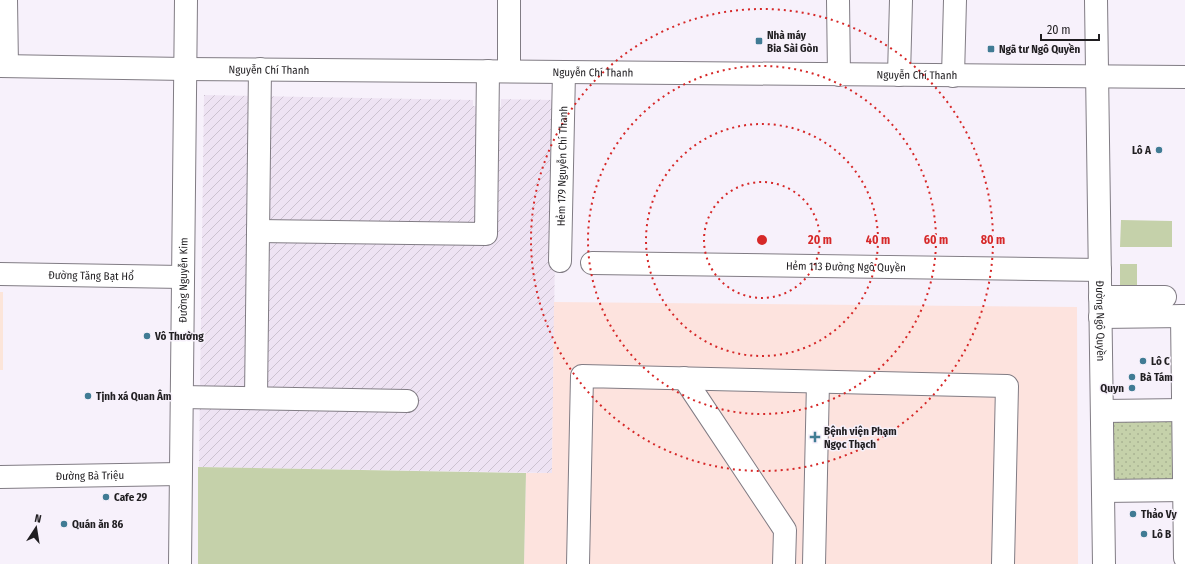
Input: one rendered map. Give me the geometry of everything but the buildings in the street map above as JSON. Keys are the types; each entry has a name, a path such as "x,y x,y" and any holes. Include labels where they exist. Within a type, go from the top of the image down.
{"street":[{"path":"4,66 6,0"},
{"name":"Đường Nguyễn Kim","path":"180,564 186,0"},
{"path":"258,231 486,234 499,71 509,0"},
{"path":"838,0 839,75"},
{"path":"899,75 901,0"},
{"path":"953,76 955,0"},
{"name":"Đường Ngô Quyền","path":"1096,0 1104,564"},
{"name":"Nguyễn Chí Thanh","path":"4,66 185,69 1185,77"},
{"path":"256,398 260,69"},
{"name":"Hẻm 179 Nguyễn Chí Thanh","path":"560,261 564,72"},
{"name":"Hẻm 113 Đường Ngô Quyền","path":"592,264 1100,270"},
{"name":"Đường Tăng Bạt Hổ","path":"0,274 182,277"},
{"path":"1100,307 1164,297"},
{"path":"1100,307 1184,316 1185,558"},
{"path":"578,564 582,376 1007,386 1003,564"},
{"path":"684,378 785,530 784,564"},
{"path":"814,564 818,382"},
{"path":"181,397 407,401"},
{"path":"1102,411 1184,410"},
{"name":"Đường Bà Triệu","path":"0,477 180,474"},
{"path":"1103,491 1184,490"},
{"path":"785,542 815,542"}],"shaded area":[{"path":"204,95 473,100 473,106 501,107 501,99 557,100 552,473 199,467"},
{"path":"0,292 3,292 3,370 0,370"},
{"name":"Bệnh viện Phạm Ngọc Thạch","path":"554,302 1077,307 1078,564 524,564 526,473 552,473"}],"green space":[{"path":"1121,220 1172,221 1172,247 1120,247"},
{"path":"1120,264 1137,264 1137,287 1120,286"},
{"path":"1109,422 1175,422 1176,479 1110,479"},
{"path":"198,467 526,473 524,564 198,564"}],"place":[{"name":"Nhà máy Bia Sài Gòn","path":"759,41"},
{"name":"Ngã tư Ngô Quyền","path":"991,49"},
{"name":"Lô A","path":"1159,150"},
{"name":"Vô Thường","path":"147,336"},
{"name":"Lô C","path":"1143,361"},
{"name":"Bà Tám","path":"1132,377"},
{"name":"Quyn","path":"1132,388"},
{"name":"Tịnh xá Quan Âm","path":"88,396"},
{"name":"Bệnh viện Phạm Ngọc Thạch","path":"815,437"},
{"name":"Cafe 29","path":"106,497"},
{"name":"Thảo Vy","path":"1133,514"},
{"name":"Quán ăn 86","path":"64,524"},
{"name":"Lô B","path":"1144,534"}]}
